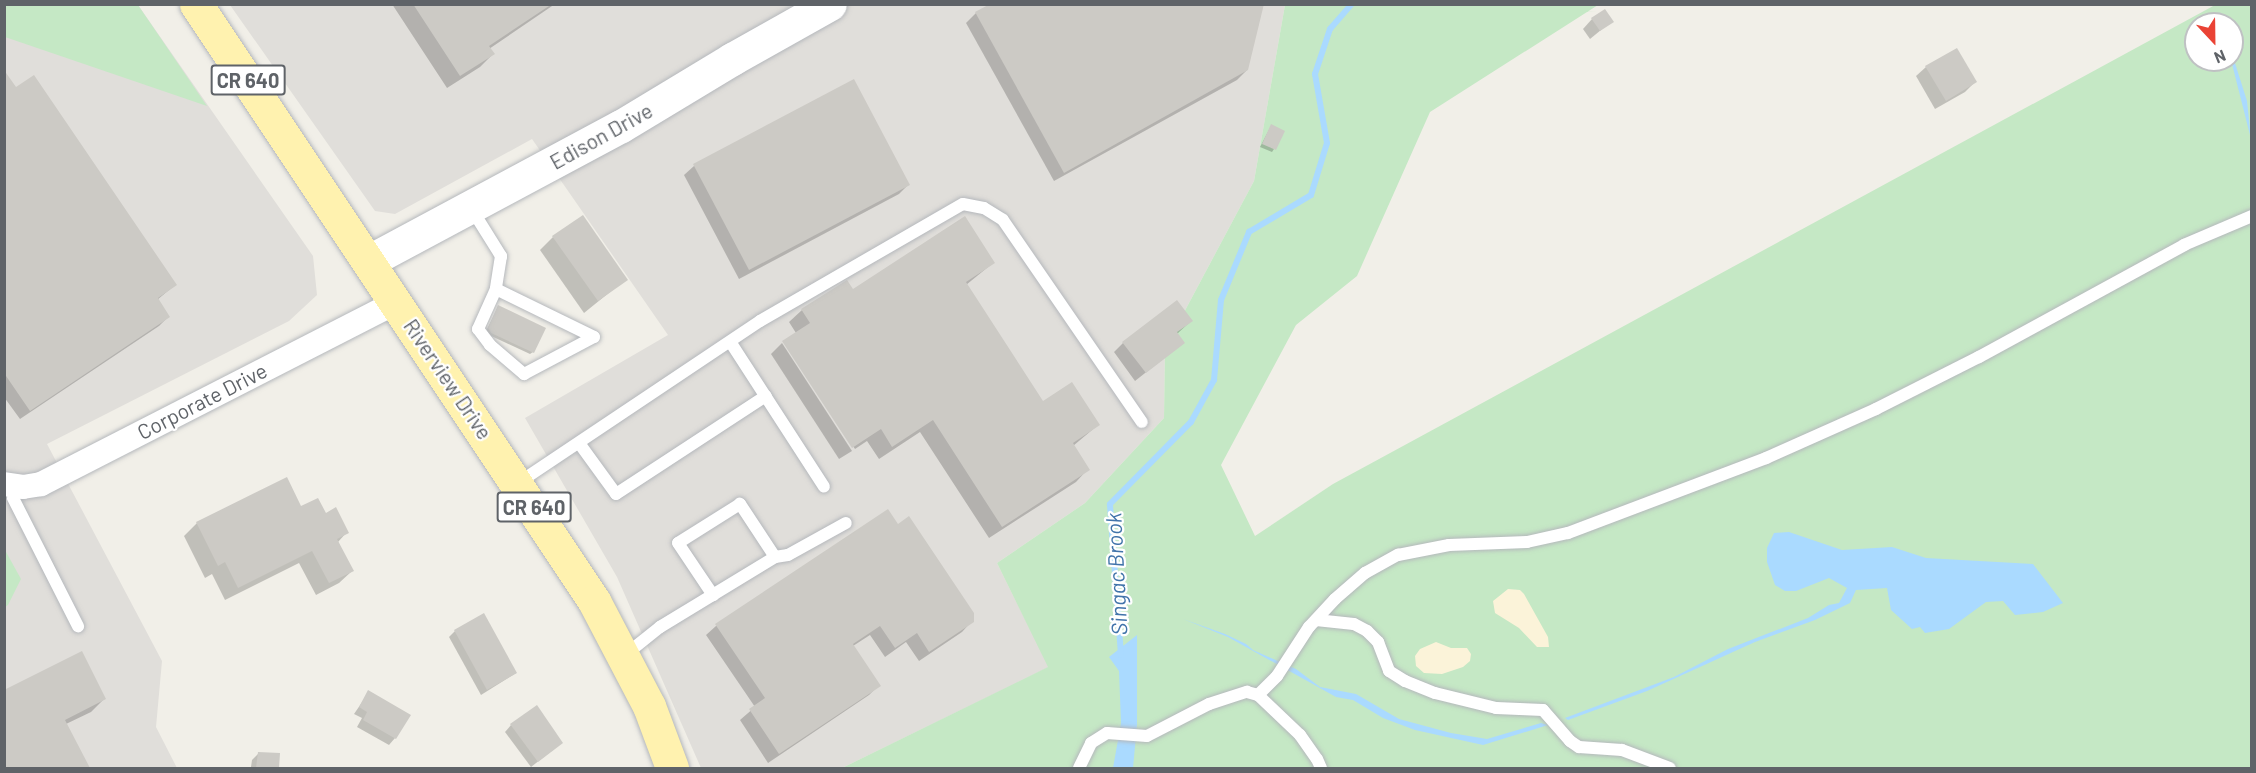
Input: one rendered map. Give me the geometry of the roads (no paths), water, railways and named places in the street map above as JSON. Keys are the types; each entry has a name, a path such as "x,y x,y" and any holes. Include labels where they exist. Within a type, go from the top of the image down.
{"main road":[{"name":"Riverview Drive","path":"196,4 518,483 594,601 625,655 649,705 672,768"},
{"name":"Edison Drive","path":"369,261 628,122 732,59 830,4"}],"street":[{"name":"Corporate Drive","path":"7,495 23,487 41,484 396,302"}],"lane":[{"path":"518,483 731,343 760,321 963,204 984,208 1003,220 1142,422"},
{"path":"471,207 501,256 496,289 478,329 489,345 524,374 594,337 496,289"},
{"path":"1258,696 1277,676 1316,620 1351,584 1398,555 1449,545 1527,542 1568,532 1810,440 1979,357 2184,244 2252,216"},
{"path":"731,343 824,487"},
{"path":"579,443 616,494 765,396"},
{"path":"7,495 78,626"},
{"path":"713,595 678,543 740,504 776,557"},
{"path":"625,655 660,627 776,557 788,555 846,523"},
{"path":"1316,620 1354,624 1373,635 1389,671 1406,681 1436,693 1496,708 1543,710 1570,741 1579,747 1622,750 1670,768"},
{"path":"1079,768 1091,743 1107,733 1147,736 1231,695 1247,693 1258,696 1300,735 1321,768"}],"water":[{"path":"2234,72 2238,72 2247,101 2251,139"},
{"path":"1789,532 1842,550 1892,547 1926,558 2033,564 2063,603 2043,612 2015,615 2003,601 1986,602 1949,629 1925,633 1920,627 1912,629 1891,610 1887,588 1856,590 1850,603 1815,620 1755,642 1647,691 1568,720 1565,718 1674,677 1728,649 1808,618 1829,605 1839,603 1847,588 1829,578 1796,591 1785,591 1775,585 1767,562 1767,548 1774,533"},
{"path":"1183,619 1246,644 1253,650 1296,669 1320,687 1356,694 1399,719 1451,733 1487,739 1541,723 1548,725 1483,745 1415,730 1383,718 1353,700 1336,697 1228,637"},
{"path":"1137,635 1137,725 1133,768 1113,768 1121,723 1119,671 1109,657"}],"waterway":[{"name":"Singac Brook","path":"1121,655 1110,504 1191,422 1214,380 1221,300 1249,232 1311,195 1327,143 1315,74 1330,29 1352,4"}]}
